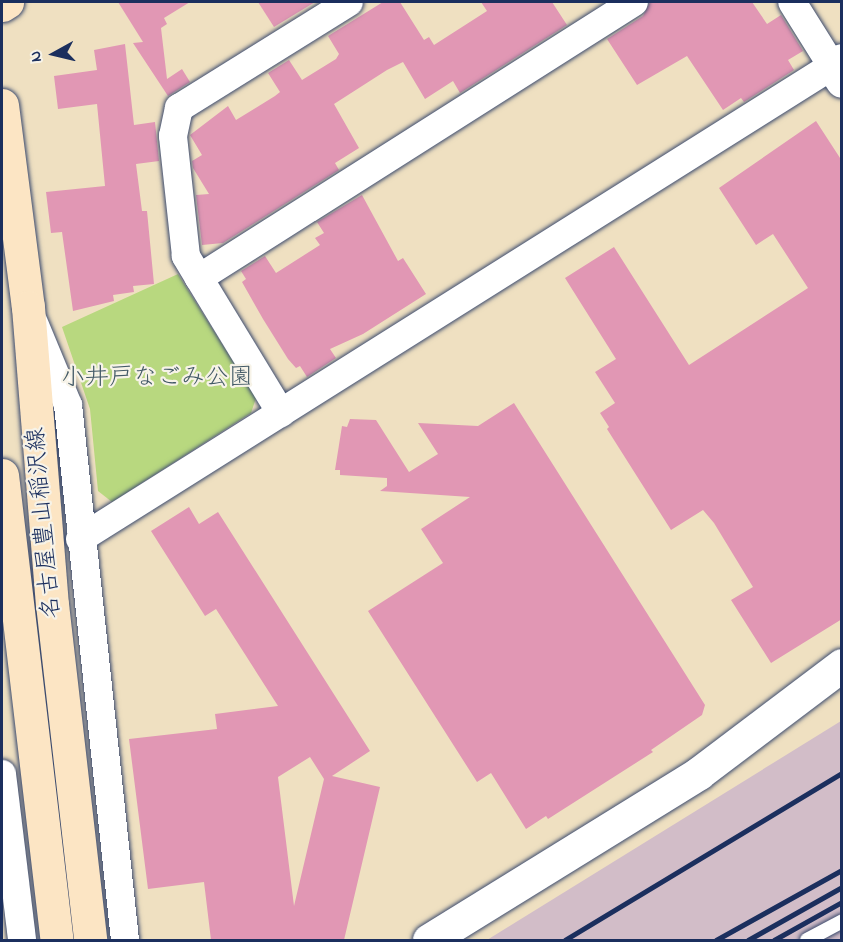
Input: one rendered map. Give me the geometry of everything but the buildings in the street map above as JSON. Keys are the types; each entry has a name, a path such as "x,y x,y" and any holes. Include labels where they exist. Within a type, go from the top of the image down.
{"main road":[{"path":"2,5 8,2"},
{"name":"名古屋豊山稲沢線","path":"2,105 28,308 52,604 90,940"},
{"name":"名古屋豊山稲沢線","path":"2,475 57,940"}],"street":[{"path":"281,413 186,256 173,136 179,108 349,2"},
{"path":"200,278 634,2"},
{"path":"80,540 838,69 792,2"},
{"path":"28,308 68,405 80,540 125,940"},
{"path":"429,940 699,773 842,665"},
{"path":"2,774 22,940"}],"lane":[{"path":"807,940 842,921"}],"shaded area":[{"path":"841,721 841,940 487,940"}],"green space":[{"name":"小井戸なごみ公園","path":"178,274 256,398 251,413 112,502 98,491 90,409 62,327"}],"railway":[{"path":"565,940 842,773"},
{"path":"716,940 842,870"},
{"path":"748,940 842,887"},
{"path":"774,940 842,902"}]}
